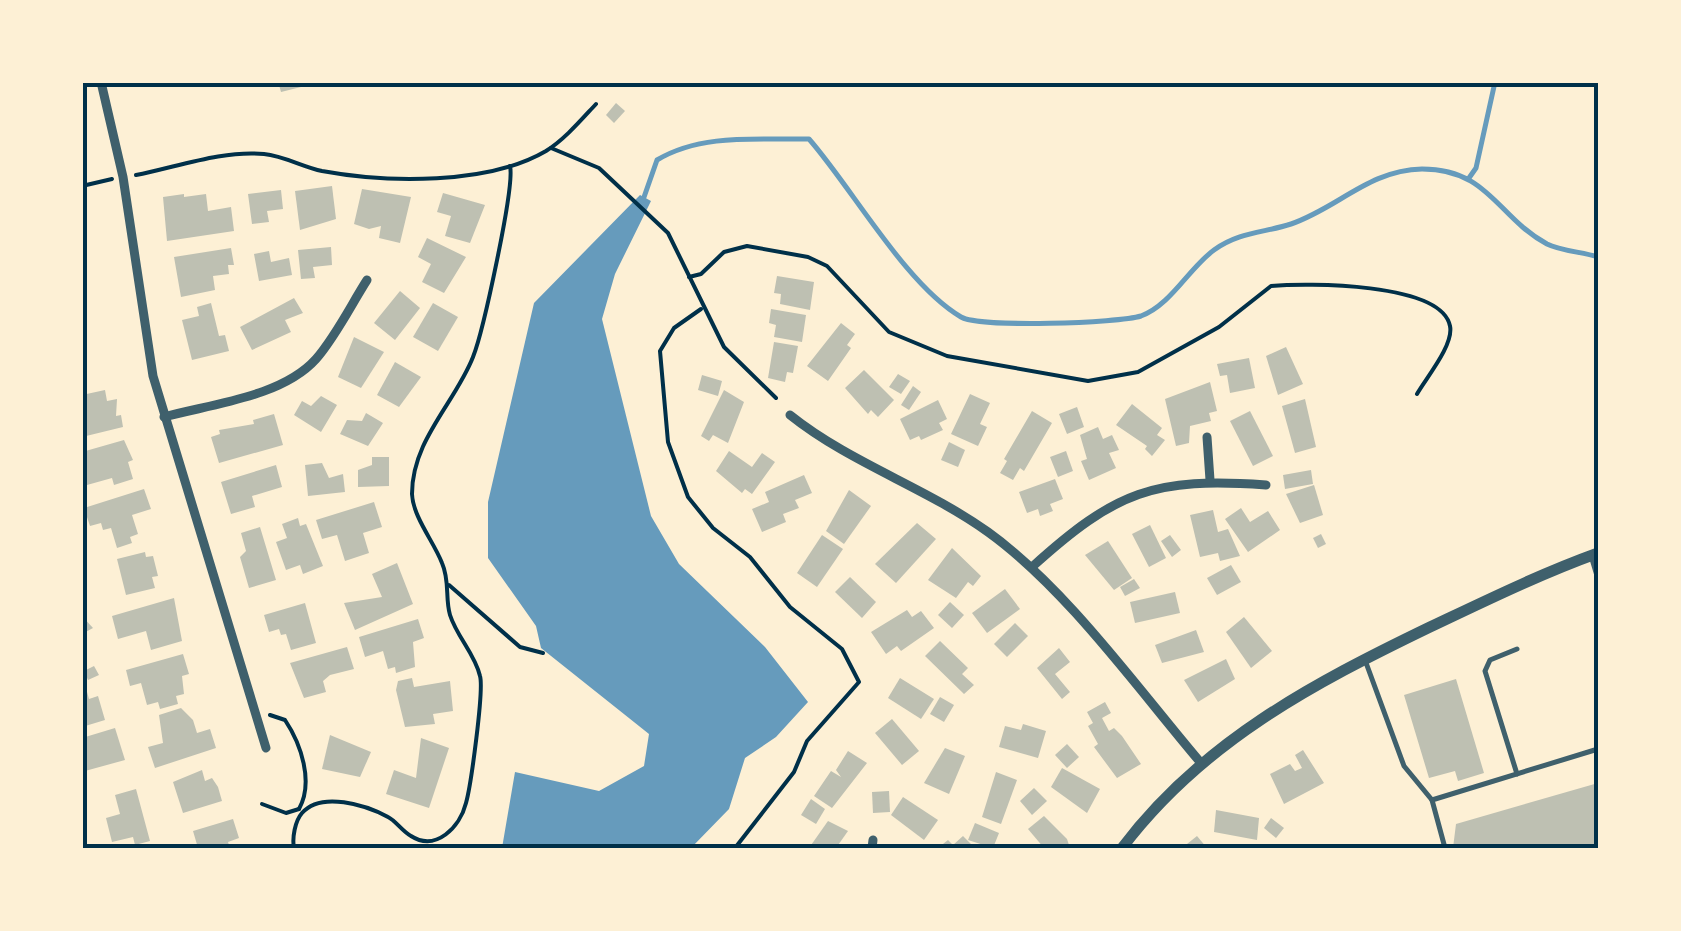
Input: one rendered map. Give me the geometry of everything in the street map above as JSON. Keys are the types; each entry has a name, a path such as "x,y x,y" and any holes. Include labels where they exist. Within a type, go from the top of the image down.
{"street":[{"path":"101,82 123,177 153,376 266,748"},
{"path":"164,418 268,388 299,374 317,358 367,280"},
{"path":"790,415 829,444 949,506 1032,567 1201,763"},
{"path":"1208,437 1210,480"},
{"path":"1032,567 1106,506 1176,482 1210,480 1266,485"},
{"path":"1122,848 1201,763 1268,712 1364,658 1537,576 1594,555"}],"lane":[{"path":"1594,555 1598,578"},
{"path":"1517,649 1490,660 1485,671 1517,774"},
{"path":"1364,658 1404,766 1432,800 1445,848"},
{"path":"1432,800 1598,749"}],"path":[{"path":"82,186 237,153 268,154 349,175 435,183 510,166 551,148 596,104"},
{"path":"551,148 600,168 680,249 701,309 724,348 776,398"},
{"path":"262,804 286,813 322,801 350,804 390,817 413,838 426,841 441,838 455,826 466,804 482,679 448,610 448,585 412,491 438,413 473,358 488,309 502,220 512,188 510,166"},
{"path":"689,277 702,274 724,252 747,246 808,257 827,266 889,332 947,356 1088,381 1138,372 1215,330 1264,288 1311,287 1415,295 1442,313 1450,324 1449,337 1417,394"},
{"path":"701,309 674,328 660,351 668,442 688,497 713,528 750,557 790,607 842,648 859,682 806,741 794,772 735,848"},
{"path":"448,585 520,647 543,653"},
{"path":"256,714 284,720 295,735 307,794 292,839 294,848"}],"water":[{"path":"640,195 651,201 615,274 602,319 651,516 679,564 765,647 808,702 776,737 745,758 729,809 691,848 502,848 515,772 599,791 644,766 649,734 541,648 536,626 488,558 488,502 534,303"}],"building":[{"path":"270,82 304,82 305,86 281,92 279,85 271,87"},
{"path":"616,103 625,111 614,123 606,115"},
{"path":"332,186 336,219 300,230 295,191"},
{"path":"362,189 411,197 400,243 379,238 381,226 369,229 354,224"},
{"path":"281,190 283,209 267,211 269,222 252,224 248,194"},
{"path":"443,193 485,205 470,243 445,236 451,216 437,212"},
{"path":"206,194 208,211 231,207 234,231 167,241 163,197"},
{"path":"427,238 466,257 444,293 422,282 431,264 418,257"},
{"path":"331,247 332,265 313,267 315,278 301,279 298,250"},
{"path":"231,248 234,265 228,265 229,274 213,276 215,290 181,297 174,257"},
{"path":"269,251 271,262 289,258 292,275 259,281 254,254"},
{"path":"777,276 814,282 810,310 780,304 781,294 774,293"},
{"path":"400,291 420,308 395,340 374,323"},
{"path":"294,298 303,313 285,320 291,332 252,350 240,327"},
{"path":"211,303 219,336 225,335 229,351 192,360 182,320 199,316 197,307"},
{"path":"433,303 458,317 438,351 413,337"},
{"path":"771,309 806,315 802,342 774,337 776,325 769,323"},
{"path":"841,323 855,334 847,345 851,348 828,381 807,366"},
{"path":"354,337 384,352 361,388 338,377"},
{"path":"774,342 798,346 793,373 787,372 785,382 768,378"},
{"path":"1286,347 1303,384 1278,395 1266,356"},
{"path":"1249,358 1255,388 1230,393 1227,375 1220,376 1217,364"},
{"path":"395,362 421,377 399,407 377,395"},
{"path":"864,370 894,400 878,417 871,410 868,414 845,388"},
{"path":"898,374 910,381 901,394 889,387"},
{"path":"702,375 722,381 718,396 698,390"},
{"path":"1210,382 1217,411 1209,413 1211,421 1190,426 1189,443 1176,446 1165,399"},
{"path":"913,386 921,392 909,410 901,405"},
{"path":"105,390 107,401 117,399 116,416 121,415 123,427 82,437 82,395"},
{"path":"724,390 744,402 728,443 713,435 709,441 701,436"},
{"path":"970,394 990,403 980,424 987,427 978,446 951,434"},
{"path":"321,396 337,405 321,432 294,415 302,401 311,406"},
{"path":"1305,399 1316,447 1295,453 1282,406"},
{"path":"938,400 947,419 939,423 943,430 921,440 919,436 910,440 900,419"},
{"path":"1132,404 1162,428 1157,435 1165,440 1152,456 1145,449 1147,446 1116,425"},
{"path":"1077,407 1084,427 1067,434 1059,414"},
{"path":"1032,411 1052,423 1024,471 1020,468 1013,480 1000,473"},
{"path":"1250,411 1273,456 1253,466 1230,421"},
{"path":"366,413 383,423 368,446 340,434 347,420 362,421"},
{"path":"274,414 283,445 219,463 211,437 220,434 219,430 254,424 253,420"},
{"path":"1098,427 1103,439 1112,435 1119,450 1109,453 1116,468 1089,480 1081,461 1087,459 1080,435"},
{"path":"124,440 133,460 128,462 133,479 114,485 112,478 87,485 82,452"},
{"path":"949,442 965,450 958,467 941,460"},
{"path":"729,451 752,467 762,453 775,462 752,494 745,489 742,493 716,471"},
{"path":"1066,451 1073,471 1058,477 1050,457"},
{"path":"372,457 389,457 389,486 358,487 358,470 372,465"},
{"path":"322,463 329,478 343,474 345,492 308,496 305,465"},
{"path":"276,465 282,487 252,496 255,507 231,514 221,482"},
{"path":"1311,470 1313,484 1285,489 1283,475"},
{"path":"804,475 812,493 795,500 799,508 783,514 786,522 762,532 752,509 769,502 765,492"},
{"path":"1055,479 1063,499 1050,504 1053,511 1040,516 1038,509 1027,513 1019,492"},
{"path":"1314,485 1323,515 1300,523 1286,494"},
{"path":"144,489 151,509 132,515 138,534 130,537 132,543 117,548 111,528 103,530 101,523 90,526 84,508"},
{"path":"849,490 871,506 844,544 826,531"},
{"path":"374,502 382,527 363,533 369,553 345,561 337,535 322,539 316,520"},
{"path":"1241,508 1250,522 1268,511 1280,530 1248,552 1225,519"},
{"path":"1213,510 1218,532 1228,529 1240,556 1220,561 1218,553 1200,557 1190,515"},
{"path":"298,518 300,526 306,524 323,566 303,574 300,565 286,570 276,542 287,538 282,524"},
{"path":"917,523 936,539 896,583 875,564"},
{"path":"1150,525 1166,558 1149,567 1132,534"},
{"path":"260,527 276,580 249,588 240,557 246,551 241,533"},
{"path":"1321,534 1326,544 1318,548 1313,538"},
{"path":"822,535 843,549 817,587 797,573"},
{"path":"1170,535 1181,550 1172,557 1161,541"},
{"path":"1108,541 1132,578 1114,590 1085,555"},
{"path":"952,548 981,576 973,586 968,582 956,598 928,580"},
{"path":"145,552 146,557 153,556 158,576 152,577 155,588 126,595 117,559"},
{"path":"397,563 413,604 355,630 344,603 382,597 372,574"},
{"path":"1231,565 1241,582 1217,595 1207,578"},
{"path":"850,577 876,602 862,618 835,592"},
{"path":"1134,579 1140,588 1125,596 1120,587"},
{"path":"1005,589 1020,609 987,633 972,613"},
{"path":"1175,592 1180,613 1135,623 1130,602"},
{"path":"174,598 182,641 151,650 146,631 118,639 112,616"},
{"path":"950,602 964,615 952,628 938,615"},
{"path":"305,603 316,643 291,650 286,634 281,635 279,629 269,632 264,615"},
{"path":"907,610 912,617 921,611 934,628 901,651 897,646 886,654 871,632"},
{"path":"82,616 93,628 82,634"},
{"path":"1244,617 1272,651 1251,668 1226,632"},
{"path":"418,619 424,638 413,642 415,667 396,673 395,667 388,669 383,651 365,657 359,637"},
{"path":"1015,623 1028,636 1007,657 994,644"},
{"path":"1196,630 1204,652 1162,663 1155,645"},
{"path":"940,641 968,668 962,674 974,685 964,694 925,656"},
{"path":"347,647 354,669 330,675 323,681 326,692 304,698 290,663"},
{"path":"1059,648 1070,662 1055,674 1070,692 1062,699 1037,668"},
{"path":"183,654 189,674 182,676 184,694 176,696 178,704 160,709 158,702 147,705 141,683 130,686 126,670"},
{"path":"1226,659 1235,679 1198,702 1184,680"},
{"path":"94,666 99,675 88,680 84,671"},
{"path":"412,678 414,687 450,681 453,711 433,714 435,724 405,727 396,690 398,681"},
{"path":"900,678 934,699 921,719 888,698"},
{"path":"1456,679 1484,773 1458,781 1455,771 1429,778 1404,695"},
{"path":"84,681 89,699 98,696 105,720 82,727"},
{"path":"940,697 954,705 944,722 930,714"},
{"path":"1105,702 1111,713 1102,718 1109,731 1114,728 1122,736 1141,764 1117,778 1094,747 1098,744 1088,726 1093,723 1087,712"},
{"path":"181,708 193,720 197,733 210,729 216,748 155,768 148,747 163,743 159,715"},
{"path":"892,719 919,751 902,765 875,733"},
{"path":"1023,724 1046,731 1038,758 999,747 1005,726 1021,730"},
{"path":"115,728 125,760 85,771 82,738"},
{"path":"330,735 371,752 360,777 322,769"},
{"path":"421,738 449,748 429,808 386,794 394,770 416,778"},
{"path":"1067,744 1079,757 1067,768 1055,755"},
{"path":"945,748 965,756 949,794 924,783"},
{"path":"1303,750 1324,783 1284,804 1270,774 1290,764 1295,771 1302,768 1295,755"},
{"path":"848,751 867,763 832,808 814,796 831,771 841,777 836,770"},
{"path":"1062,768 1100,789 1087,813 1051,787"},
{"path":"202,770 205,781 212,778 218,787 222,801 183,813 173,782"},
{"path":"996,772 1017,780 1001,824 982,817"},
{"path":"1598,783 1598,848 1453,848 1456,824"},
{"path":"1034,788 1047,801 1032,815 1020,801"},
{"path":"136,789 150,841 135,845 133,837 112,842 106,818 120,814 115,795"},
{"path":"889,791 890,812 873,813 872,792"},
{"path":"903,797 938,820 924,840 891,815"},
{"path":"811,799 825,809 816,824 801,815"},
{"path":"1216,810 1259,818 1257,840 1214,832"},
{"path":"1044,816 1067,839 1070,848 1044,848 1028,829"},
{"path":"1271,818 1284,828 1276,838 1264,828"},
{"path":"233,819 239,838 228,842 230,848 198,848 193,831"},
{"path":"828,821 848,831 836,848 809,848"},
{"path":"975,823 999,833 993,848 968,840"},
{"path":"963,836 975,848 938,848 948,840 953,845"},
{"path":"1197,836 1207,848 1182,848"}],"waterway":[{"path":"1469,178 1476,168 1495,82"},
{"path":"643,200 657,160 674,151 731,140 809,139 920,283 961,317 994,322 1079,322 1141,316 1162,304 1223,244 1291,224 1370,183 1403,171 1445,171 1463,177 1547,244 1598,257"}]}
